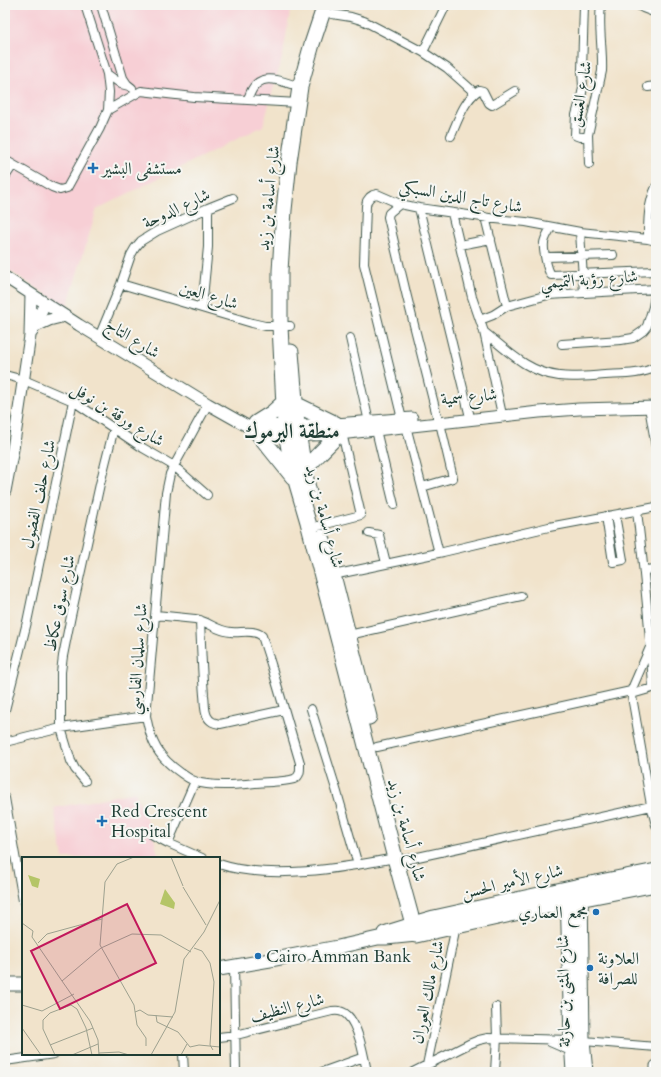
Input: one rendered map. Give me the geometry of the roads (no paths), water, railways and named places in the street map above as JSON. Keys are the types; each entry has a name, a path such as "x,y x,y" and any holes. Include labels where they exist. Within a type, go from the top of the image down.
{"highway":[{"name":"شارع أسامة بن زيد","path":"331,8 312,44 300,87 289,162 280,270 285,326 289,404 292,431 308,522 400,859 421,923"},
{"name":"شارع أسامة بن زيد","path":"285,326 298,169 305,113 312,78 331,8"},
{"path":"289,404 339,430 300,476 253,427 272,413 289,404"},
{"name":"شارع أسامة بن زيد","path":"300,476 318,526 333,575 376,747 400,859"},
{"name":"شارع الأمير الحسن","path":"421,923 456,926 549,905 579,894 656,871"},
{"name":"شارع الأمير الحسن","path":"421,923 579,894 656,884"},
{"name":"شارع المثنى بن حارثة","path":"574,1072 576,1044 575,916 579,894"},
{"path":"549,905 575,916"},
{"name":"شارع المثنى بن حارثة","path":"576,1044 585,1072"}],"main road":[{"name":"شارع الأمير الحسن","path":"220,969 378,938 386,932 421,923"},
{"path":"5,984 22,984"}],"street":[{"path":"5,177 7,162 52,187 60,190 67,188 100,128 108,110 109,92 107,74 85,5"},
{"path":"101,5 123,78 132,88"},
{"path":"423,52 446,5"},
{"path":"584,5 583,87 576,114 575,135 580,138 588,137"},
{"name":"شارع الغسق","path":"589,164 589,128 603,61 600,15 601,5"},
{"path":"638,5 656,13"},
{"path":"331,8 364,21 423,52 447,68 475,93"},
{"path":"107,74 121,84 141,91 194,97 298,103"},
{"path":"248,100 254,86 263,80 270,78 300,87"},
{"path":"451,136 465,104 479,90 483,91 492,105 515,91"},
{"path":"108,110 141,91"},
{"path":"652,240 649,212 652,195 656,187"},
{"name":"شارع تاج الدين السبكي","path":"404,423 363,262 367,200 373,195 377,194 400,204 419,208 526,222 580,232 652,240"},
{"name":"شارع الدوحة","path":"99,337 121,284 131,255 141,241 157,231 233,198"},
{"path":"400,204 389,213 388,217 453,478 422,486"},
{"path":"202,308 208,247 208,208"},
{"path":"419,208 469,413"},
{"path":"452,213 472,297 484,332 501,410"},
{"path":"485,217 507,306"},
{"path":"551,227 544,241 549,272 551,275 656,271"},
{"path":"580,232 584,293"},
{"path":"460,244 491,239"},
{"path":"546,257 614,255"},
{"name":"شارع التاج","path":"5,278 208,404 253,427 292,431"},
{"name":"شارع العين","path":"121,284 252,323 265,326 285,326"},
{"path":"562,344 633,338 647,326 653,307 656,290"},
{"name":"شارع رؤبة التميمي","path":"480,320 493,315 507,306 548,295 656,290"},
{"path":"31,294 33,331"},
{"path":"5,491 33,331 45,303"},
{"path":"33,331 49,320 65,316"},
{"path":"484,332 519,361 533,369 560,377 634,374 656,367"},
{"path":"350,338 394,505"},
{"name":"شارع ورقة بن نوفل","path":"5,375 24,380 73,401 143,448 174,466 207,494"},
{"name":"شارع حلف الفضول","path":"5,710 27,622 73,401"},
{"name":"شارع سمية","path":"438,419 469,413 592,403 654,405"},
{"name":"شارع سلمان الفارسي","path":"200,620 224,631 254,632 262,636 300,763 300,774 294,779 216,785 195,781 173,767 160,755 149,731 146,716 166,493 170,474 208,404"},
{"path":"654,405 656,447"},
{"name":"شارع سمية","path":"292,431 339,430 438,419 654,405"},
{"path":"404,423 439,553"},
{"name":"شارع سوق عكاظ","path":"85,782 71,760 61,728 61,679 63,656 100,484 114,428"},
{"path":"318,526 361,515 339,430"},
{"path":"333,575 439,553 540,529 656,507"},
{"path":"376,747 655,688 637,511"},
{"path":"606,516 613,562 623,560 615,514"},
{"path":"369,533 379,535 386,563"},
{"path":"644,570 656,569"},
{"path":"348,635 521,596"},
{"path":"156,615 200,620 205,711 207,718 211,721 220,724 284,710"},
{"path":"651,645 632,693 654,805 656,825"},
{"path":"312,708 358,865"},
{"path":"5,742 61,728 146,716"},
{"path":"168,843 195,781"},
{"path":"5,798 22,895"},
{"path":"220,864 245,870 266,872 288,872 358,865 400,859 654,805"},
{"path":"153,835 200,857"},
{"name":"شارع مالك العوران","path":"428,1068 456,926"},
{"path":"234,966 236,1072"},
{"path":"495,1072 497,1037 496,1007"},
{"name":"شارع النظيف","path":"220,1037 236,1035 339,1010 347,1014 351,1019 358,1034 367,1072"},
{"path":"413,1072 428,1068 478,1040 497,1037 576,1044 656,1047"},
{"path":"544,1040 559,1045 576,1044"},
{"path":"5,1061 47,1055"},
{"path":"183,1055 184,1072"},
{"path":"322,1072 364,1057"},
{"path":"656,1066 656,1072"}],"place":[{"name":"مستشفى البشير","path":"93,168"},
{"name":"Red Crescent Hospital","path":"102,821"},
{"name":"مجمع العماري","path":"596,912"},
{"name":"Cairo Amman Bank","path":"258,956"},
{"name":"العلاونة للصرافة","path":"590,968"}],"district":[{"name":"منطقة اليرموك","path":"292,431"}]}
